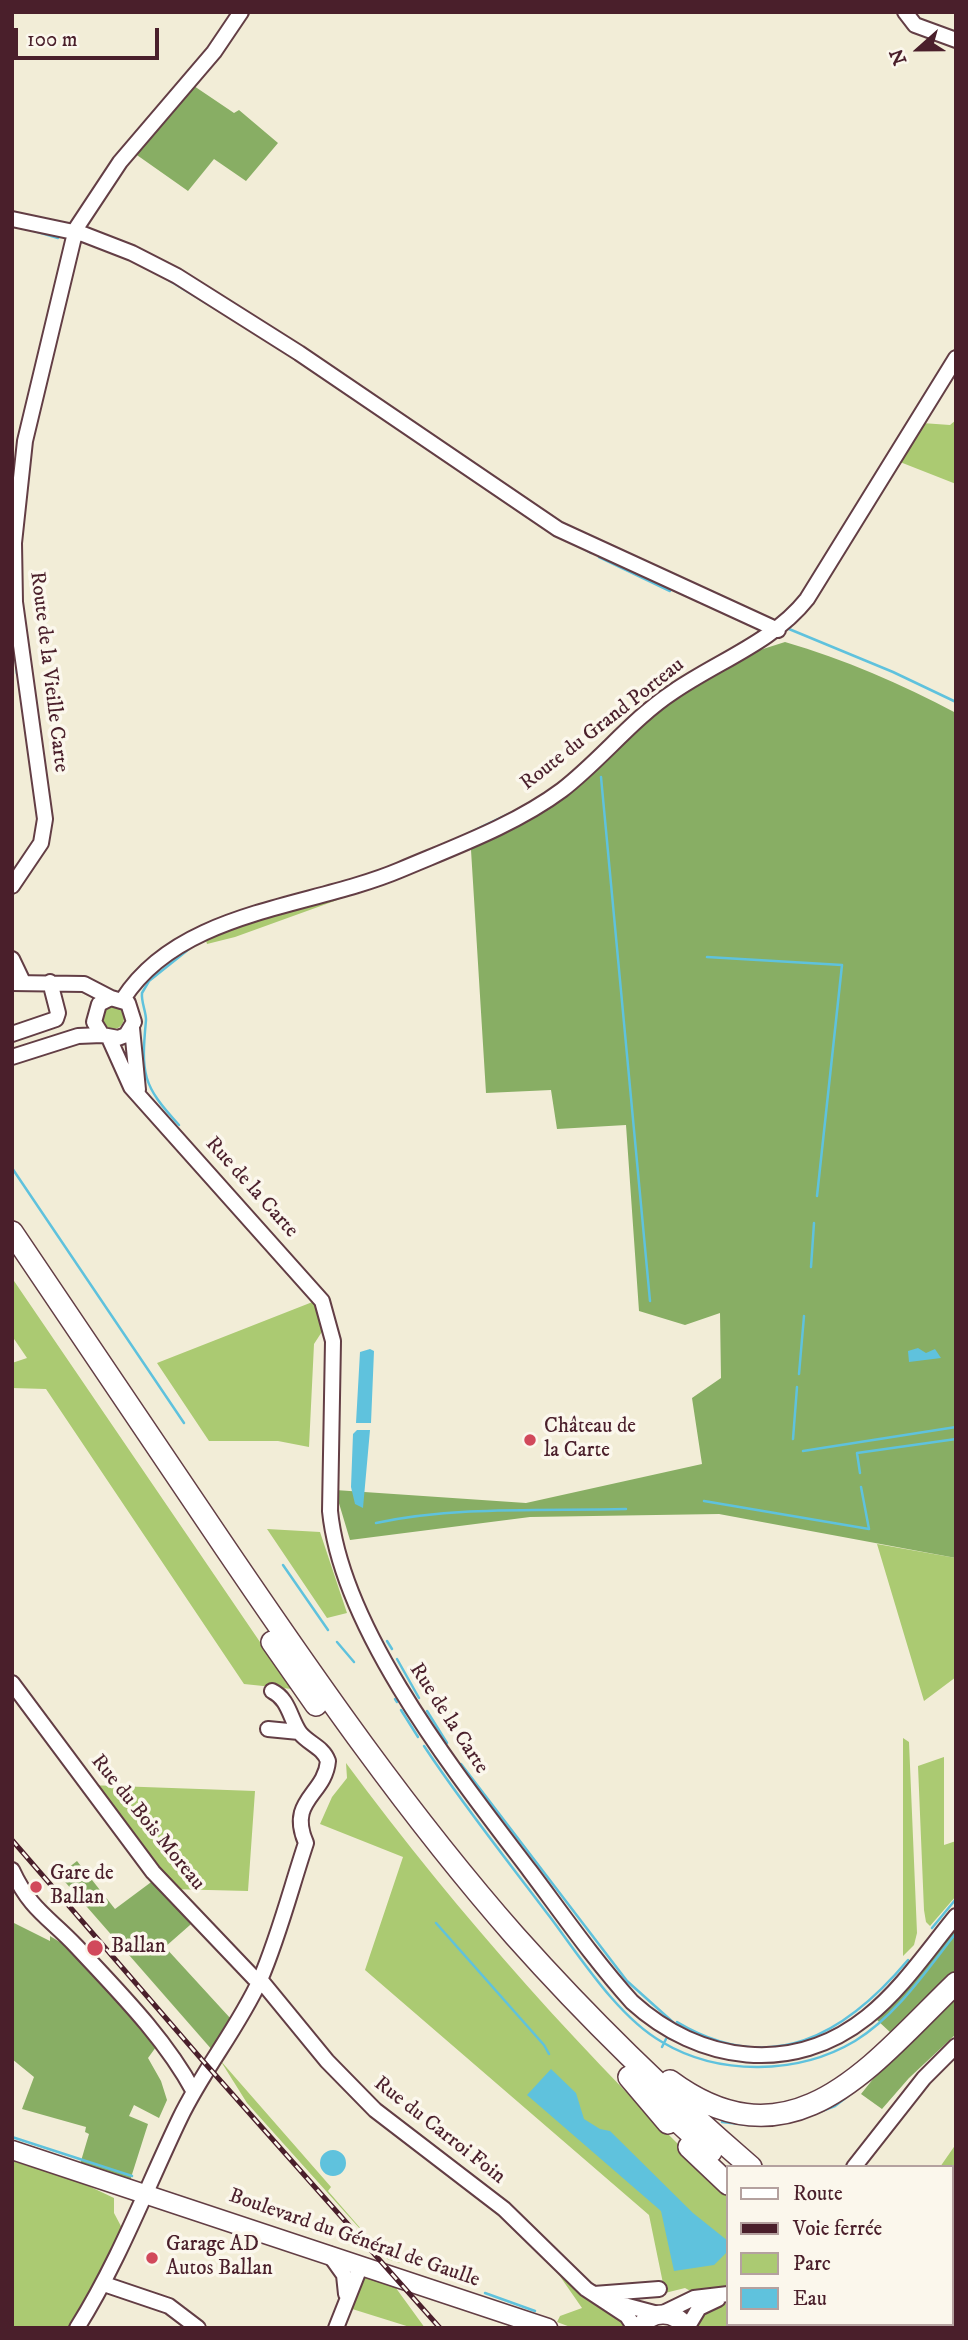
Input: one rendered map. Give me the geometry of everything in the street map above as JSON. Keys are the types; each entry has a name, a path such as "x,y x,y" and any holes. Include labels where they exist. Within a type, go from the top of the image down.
{"highway":[{"path":"12,1232 271,1615 385,1773 488,1904 611,2038 749,2165"},
{"path":"12,1258 267,1634 381,1793 502,1943 629,2077 685,2143 726,2182"},
{"path":"611,2038 680,2089 706,2103 746,2114 783,2113 810,2106 843,2089 956,1983"},
{"path":"629,2077 726,2165"}],"main road":[{"name":"Boulevard du Général de Gaulle","path":"12,2150 548,2328"},
{"path":"637,2328 648,2318 659,2314 674,2316 687,2328"}],"street":[{"name":"Route de la Vieille Carte","path":"12,886 41,843 46,819 24,676 13,570 19,439 75,233 120,162 214,52 241,12"},
{"path":"905,12 915,25 956,40"},
{"path":"12,219 75,233 132,253 177,276 299,353 558,529 778,630"},
{"name":"Route du Grand Porteau","path":"117,998 150,965 194,937 397,871 527,811 591,766 635,722 671,693 778,630 807,599 956,358"},
{"path":"12,959 18,983 50,982 92,987 117,998 132,1009 139,1095"},
{"path":"12,1034 56,1019 58,1013 50,982"},
{"path":"70,985 94,1012 96,1029 105,1037"},
{"path":"65,1039 94,1012 117,998"},
{"path":"12,1057 65,1039 126,1035 132,1028"},
{"name":"Rue de la Carte","path":"105,1037 131,1087 311,1285 326,1309 333,1341 329,1476 332,1535 347,1581 407,1698 457,1774 611,1978 645,2014 679,2036 710,2049 749,2055 779,2054 826,2042 853,2028 878,2007 956,1916"},
{"name":"Rue du Bois Moreau","path":"12,1683 153,1872 259,1981"},
{"path":"77,2328 104,2284 138,2202 145,2193 194,2092 259,1981 306,1843 300,1822 301,1810 328,1764 324,1752 299,1732 275,1696"},
{"path":"268,1729 299,1732"},
{"path":"12,1870 32,1906"},
{"path":"12,1896 32,1906 76,1946 174,2057 194,2092"},
{"name":"Rue du Carroi Foin","path":"259,1981 341,2077 375,2110 504,2209 599,2298 627,2316 637,2328"},
{"path":"856,2165 924,2078 956,2046"},
{"path":"329,2254 344,2276 346,2295"},
{"path":"336,2328 346,2295 360,2264"},
{"path":"104,2284 169,2306 198,2328"},
{"path":"599,2298 659,2289"},
{"path":"599,2298 659,2314 694,2298 726,2294"},
{"path":"687,2328 699,2308 726,2295"}],"green space":[{"path":"194,86 234,113 239,110 278,143 246,181 214,159 188,191 134,153"},
{"path":"956,420 956,484 900,462 922,423 950,425"},
{"path":"785,642 872,673 956,713 956,1558 719,1514 530,1517 350,1540 335,1490 526,1503 702,1464 692,1398 721,1378 720,1313 685,1325 639,1311 626,1125 557,1129 551,1090 486,1093 471,850 476,836 527,811 635,722 719,663"},
{"path":"401,877 235,937 207,944 205,937"},
{"path":"113,1007 123,1014 124,1018 117,1028 113,1029 103,1022 102,1018 109,1008"},
{"path":"12,1278 292,1689 244,1684 46,1389 12,1388 12,1363 27,1358 12,1336"},
{"path":"315,1301 325,1327 314,1344 309,1447 278,1441 209,1441 157,1363"},
{"path":"267,1529 320,1532 347,1613 327,1618"},
{"path":"877,1544 956,1558 956,1677 924,1701"},
{"path":"903,1738 909,1742 917,1933 914,1945 903,1956"},
{"path":"944,1757 944,1845 956,1841 956,1896 930,1926 926,1922 924,1910 918,1766"},
{"path":"346,1763 434,1876 527,1986 625,2091 726,2190 726,2285 694,2293 685,2288 665,2293 649,2215 365,1970 403,1857 320,1824 332,1797 347,1778"},
{"path":"88,1785 255,1791 248,1891 169,1889"},
{"path":"77,1861 115,1909 158,1877 198,1918 165,1947 231,2019 213,2051 59,1875"},
{"path":"12,1922 50,1941 50,1936 71,1949 156,2047 148,2058 161,2081 167,2100 159,2118 134,2105 129,2116 148,2124 128,2187 78,2171 89,2134 85,2132 86,2127 22,2109 34,2077 12,2059"},
{"path":"956,1928 956,1970 891,2033 877,2020"},
{"path":"956,1994 956,2034 909,2078 882,2109 861,2094 898,2048"},
{"path":"220,2060 331,2187 328,2191 375,2245 381,2241 400,2263 387,2259 247,2103"},
{"path":"956,2144 956,2259 954,2165 941,2165"},
{"path":"12,2161 78,2181 114,2198 114,2213 123,2230 69,2328 12,2328"},
{"path":"560,2271 622,2319 628,2328 573,2328 557,2322 560,2316 582,2308 557,2272"},
{"path":"368,2276 393,2284 425,2328 413,2328 349,2308 360,2279"},
{"path":"726,2304 726,2326 884,2328 696,2328 703,2312"}],"water":[{"path":"918,1348 926,1353 935,1349 941,1358 909,1362 908,1351"},
{"path":"370,1349 374,1351 371,1423 356,1423 360,1352"},
{"path":"357,1430 370,1430 363,1508 355,1504 351,1487 353,1434"},
{"path":"551,2069 576,2093 584,2119 600,2129 610,2131 693,2213 726,2239 726,2253 714,2265 674,2271 661,2211 527,2095"},
{"path":"333,2150 342,2154 346,2163 342,2172 333,2176 324,2172 320,2163 324,2154"}],"waterway":[{"path":"31,230 58,238"},
{"path":"162,276 219,311"},
{"path":"579,546 591,553"},
{"path":"599,557 670,591"},
{"path":"789,629 893,672 956,702"},
{"path":"16,662 17,674"},
{"path":"601,777 650,1301"},
{"path":"463,836 511,813"},
{"path":"179,1125 158,1099 147,1078 144,1066 146,1020 142,993 149,981 189,949"},
{"path":"707,957 842,965 817,1196"},
{"path":"12,1168 184,1423"},
{"path":"811,1267 814,1223"},
{"path":"799,1374 804,1316"},
{"path":"793,1439 797,1387"},
{"path":"803,1451 956,1427"},
{"path":"860,1473 857,1453 956,1439"},
{"path":"704,1501 869,1529 861,1487"},
{"path":"376,1523 468,1512 626,1509"},
{"path":"283,1565 328,1630"},
{"path":"387,1641 392,1649"},
{"path":"337,1642 354,1662"},
{"path":"397,1659 419,1698"},
{"path":"401,1710 418,1737"},
{"path":"427,1711 447,1743"},
{"path":"424,1746 615,2002 646,2031 684,2053 733,2066 758,2067 784,2065 833,2052 855,2041 884,2019 910,1992 956,1933"},
{"path":"461,1764 627,1981 675,2024"},
{"path":"932,1928 956,1899"},
{"path":"436,1923 549,2054"},
{"path":"677,2022 711,2038 744,2046 775,2047 804,2040 832,2027 859,2009 908,1960"},
{"path":"662,2047 666,2039"},
{"path":"801,2119 835,2106 865,2083"},
{"path":"722,2122 749,2125"},
{"path":"763,2125 777,2123"},
{"path":"12,2137 132,2176"},
{"path":"485,2293 535,2311"}],"railway":[{"path":"12,1840 203,2061 440,2328"}],"place":[{"name":"Château de la Carte","path":"530,1440"},
{"name":"Gare de Ballan","path":"36,1887"},
{"name":"Ballan","path":"95,1948"},
{"name":"Garage AD Autos Ballan","path":"152,2258"}]}
